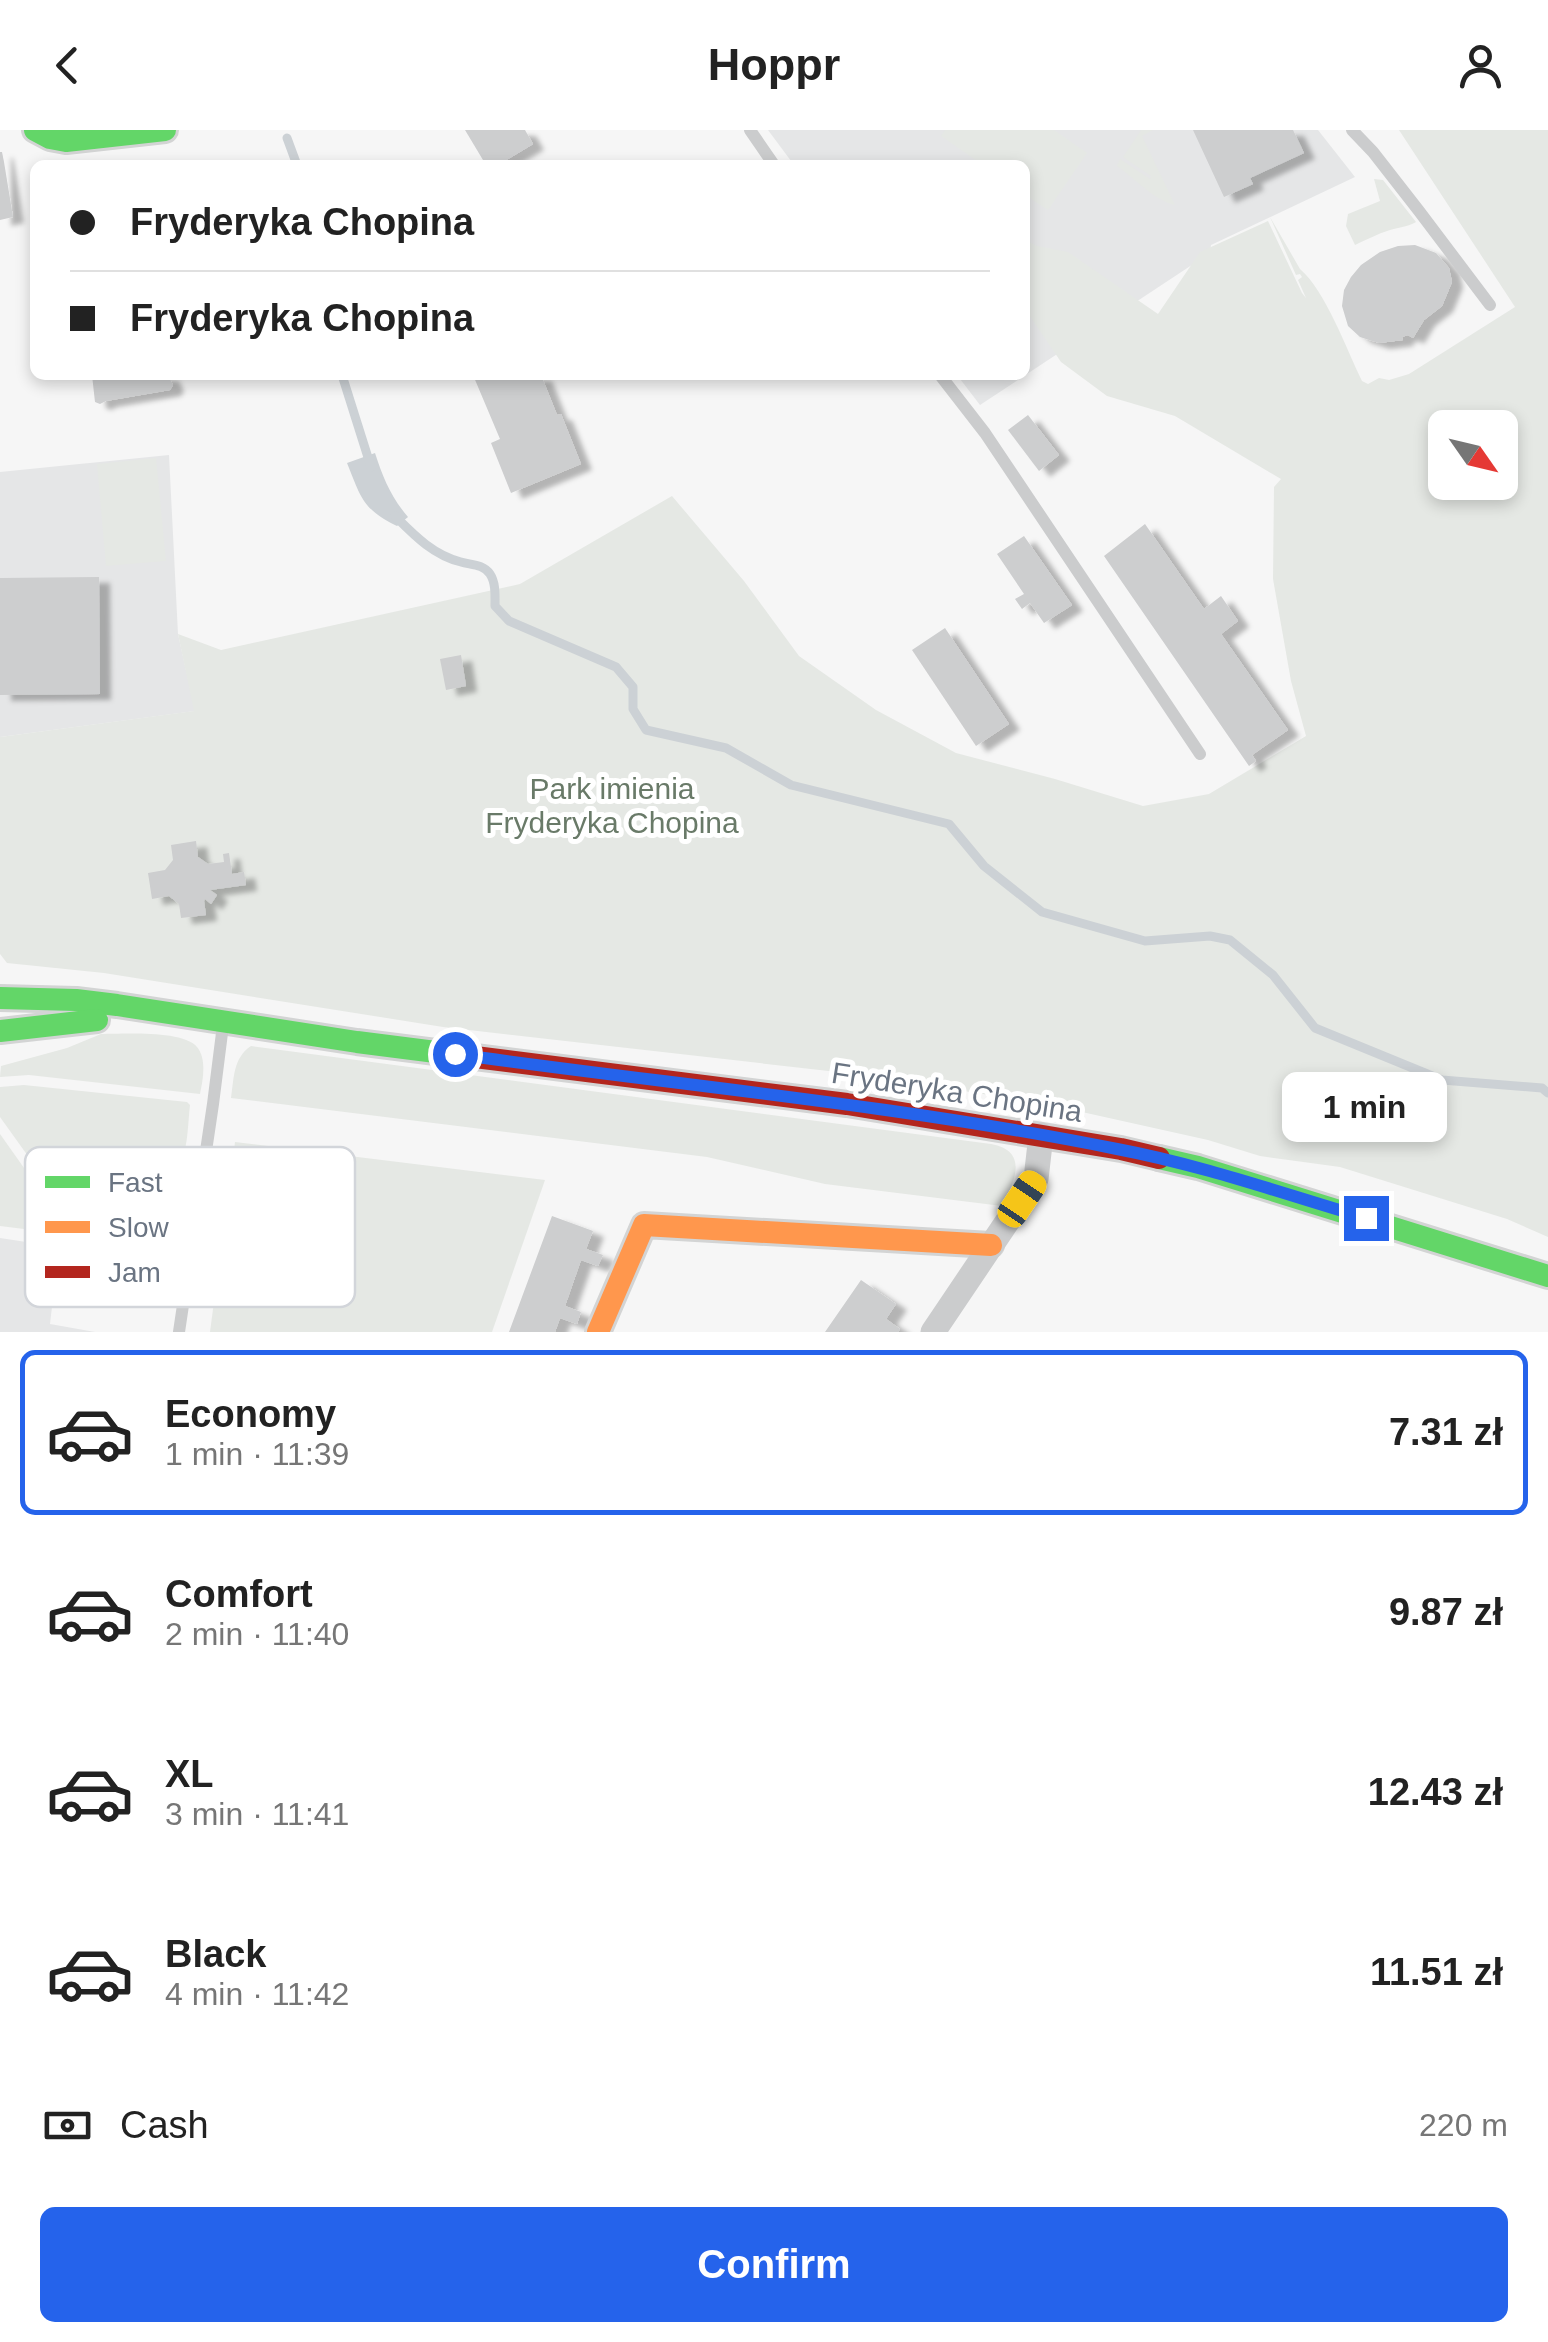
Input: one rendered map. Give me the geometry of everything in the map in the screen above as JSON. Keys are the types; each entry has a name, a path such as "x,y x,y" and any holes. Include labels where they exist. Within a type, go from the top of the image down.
{"street":[{"path":"35,130 50,138 66,140 166,130"},
{"name":"Fryderyka Chopina","path":"0,998 76,1000 847,1104 1121,1149 1198,1168 1548,1276"},
{"name":"Fryderyka Chopina","path":"0,1031 124,1018 223,1022"},
{"path":"933,1332 1036,1179 1041,1135"},
{"path":"598,1332 644,1226 802,1232 991,1246"}],"lane":[{"path":"750,130 771,160"},
{"path":"1352,130 1420,210 1490,305"},
{"path":"944,380 985,433 1200,754"},
{"path":"207,1147 223,1022"},
{"path":"179,1332 183,1307"}],"shaded area":[{"path":"768,130 1318,130 1355,177 1211,245 1210,253 1030,372 1030,160 790,160"},
{"path":"961,380 1018,380 980,405"},
{"path":"375,453 388,487 408,517 397,526 376,514 364,501 347,463"},
{"path":"169,455 178,634 195,711 0,737 0,472"},
{"path":"0,1238 25,1242 25,1307 52,1307 50,1324 95,1332 0,1332"}],"green space":[{"path":"945,130 1054,130 1087,153 1048,210 1030,198 1030,160 976,160 941,136"},
{"path":"1141,130 1153,130 1142,136 1175,205 1117,166 1120,159 1150,179 1123,157"},
{"name":"Park imienia Fryderyka Chopina","path":"1399,130 1548,130 1548,1237 1507,1219 1340,1167 1260,1156 1208,1140 1046,1104 855,1074 443,1027 104,973 7,963 0,954 0,737 194,711 178,634 221,650 520,584 672,496 744,581 799,656 876,710 956,753 1143,806 1209,794 1306,736 1291,681 1273,579 1274,487 1281,479 1175,416 1107,396 1061,362 1030,316 1030,242 1068,252 1158,314 1200,252 1268,221 1306,298 1298,280 1302,277 1296,275 1270,217 1300,269 1327,305 1362,381 1368,384 1379,378 1389,380 1409,374 1515,307"},
{"path":"1374,179 1383,180 1416,222 1355,245 1346,226 1348,214 1380,201"},
{"path":"156,458 166,561 106,566 97,464"},
{"path":"101,1034 152,1034 190,1042 202,1057 200,1094 29,1075 0,1077 1,1066"},
{"path":"251,1046 991,1144 1011,1153 1016,1169 1002,1206 825,1184 707,1157 231,1098 238,1062"},
{"path":"24,1085 187,1102 190,1105 185,1147 25,1147 25,1152 0,1117 0,1087"},
{"path":"0,1134 25,1169 25,1229 0,1226"},
{"path":"235,1142 276,1147 234,1147"},
{"path":"355,1157 545,1180 492,1332 210,1332 213,1307 355,1307"}],"building":[{"path":"465,130 525,130 533,144 506,160 483,160"},
{"path":"1193,130 1293,130 1304,153 1250,178 1253,184 1224,197"},
{"path":"0,152 13,217 0,220"},
{"path":"1415,245 1436,253 1449,268 1452,282 1442,306 1424,320 1413,338 1408,335 1403,340 1379,343 1360,337 1348,326 1342,306 1351,277 1380,252"},
{"path":"93,380 170,380 173,385 170,390 95,402"},
{"path":"475,380 543,380 581,464 511,493 491,443 500,439"},
{"path":"1028,415 1059,455 1039,471 1008,430"},
{"path":"1145,524 1204,609 1221,596 1238,621 1221,634 1288,730 1252,755 1256,761 1249,766 1104,556"},
{"path":"1024,536 1072,605 1044,623 1030,603 1022,609 1015,599 1024,594 997,554"},
{"path":"99,577 100,694 0,695 0,578"},
{"path":"945,628 1009,724 976,746 912,650"},
{"path":"461,655 466,686 446,690 440,659"},
{"path":"196,841 198,857 208,864 224,862 223,854 229,853 232,874 244,872 246,885 210,890 217,895 211,904 205,899 206,915 181,918 179,904 169,896 152,899 148,873 165,870 173,860 171,845"},
{"path":"552,1216 593,1231 586,1249 603,1255 598,1266 581,1260 565,1306 581,1312 577,1324 560,1318 555,1332 509,1332"},
{"path":"861,1280 896,1304 886,1319 900,1329 898,1332 825,1332"}],"waterway":[{"path":"287,138 295,160"},
{"path":"344,380 371,467"},
{"path":"395,516 433,549 487,571 494,585 495,606 509,621 616,667 633,687 633,709 646,730 726,748 791,785 949,824 984,866 1042,912 1145,941 1210,936 1230,940 1273,975 1315,1028 1442,1080 1542,1088 1548,1093"}],"traffic: fast":[{"path":"35,130 66,141 165,130"},
{"path":"0,998 117,1005 467,1056"},
{"path":"0,1031 97,1020"},
{"path":"1159,1158 1548,1276"}],"traffic: slow":[{"path":"598,1332 644,1225 991,1245"}],"traffic: jam":[{"path":"467,1056 847,1104 1159,1158"}],"route":[{"path":"455,1054 847,1104 1094,1144 1198,1168 1366,1218"}]}
